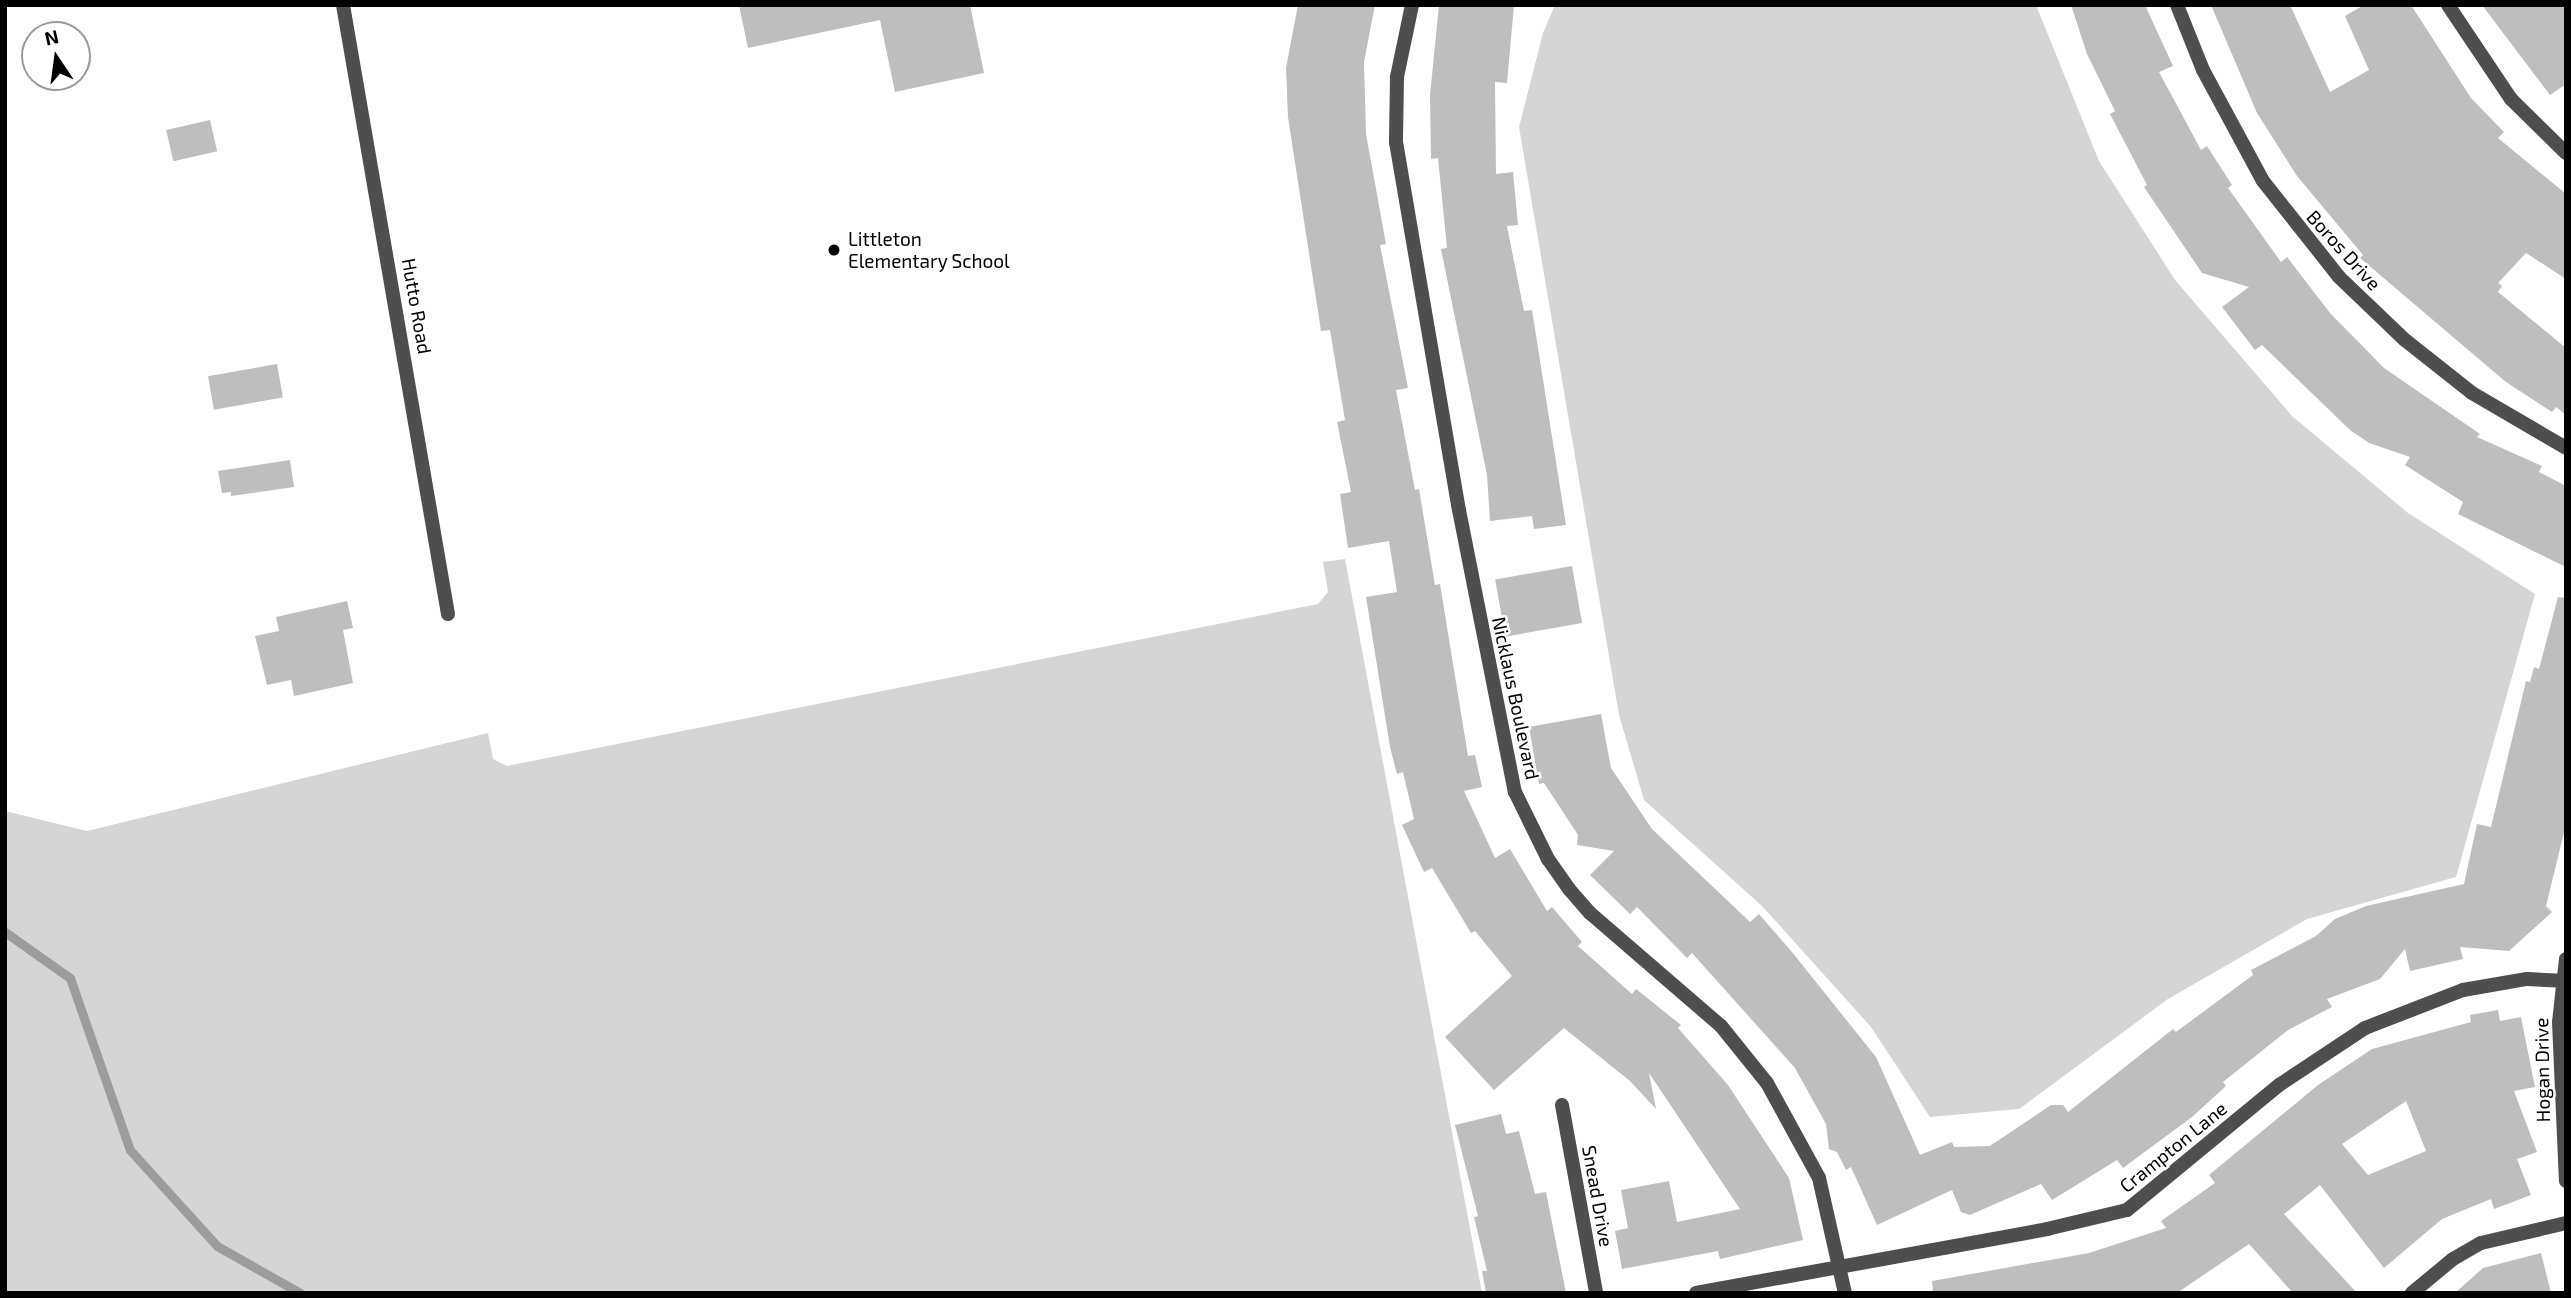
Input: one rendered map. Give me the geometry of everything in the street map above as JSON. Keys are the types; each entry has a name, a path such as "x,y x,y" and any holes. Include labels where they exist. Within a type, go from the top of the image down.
{"street":[{"name":"Hutto Road","path":"343,5 448,614"},
{"name":"Nicklaus Boulevard","path":"1412,5 1397,77 1396,142 1459,510 1516,792 1548,859 1590,914 1721,1026 1767,1083 1819,1178 1845,1293"},
{"name":"Boros Drive","path":"2177,5 2203,70 2251,161 2290,219 2339,277 2405,340 2472,393 2566,448"},
{"path":"2448,5 2511,99 2566,153"},
{"name":"Hogan Drive","path":"2566,959 2559,1022 2566,1181"},
{"name":"Crampton Lane","path":"1696,1293 2127,1210 2279,1085 2365,1028 2463,990 2527,979 2562,981"},
{"name":"Snead Drive","path":"1562,1105 1596,1293"},
{"path":"2412,1293 2453,1259 2481,1244 2566,1223"}],"shaded area":[{"path":"1555,5 2036,5 2099,161 2175,280 2292,416 2408,513 2535,594 2456,877 2307,919 2168,999 2019,1109 1930,1117 1871,1027 1762,906 1644,800 1619,715 1519,127 1543,33"},
{"path":"1345,559 1482,1293 5,1293 5,811 87,831 488,733 493,759 507,766 1318,604 1328,592 1323,562"}],"building":[{"path":"739,5 970,5 984,73 895,92 880,20 748,48"},
{"path":"1298,5 1375,5 1364,62 1366,134 1386,244 1380,245 1408,388 1396,390 1415,490 1419,489 1435,585 1440,584 1468,756 1475,755 1482,787 1464,791 1495,858 1510,849 1547,911 1552,907 1582,942 1578,946 1632,994 1636,989 1681,1025 1678,1028 1728,1085 1789,1178 1803,1240 1720,1259 1718,1251 1622,1269 1615,1231 1628,1228 1621,1190 1669,1181 1677,1222 1740,1209 1649,1073 1656,1109 1630,1081 1564,1028 1494,1090 1445,1037 1512,976 1475,931 1471,933 1432,868 1424,872 1402,825 1414,819 1403,772 1397,774 1390,747 1366,597 1397,592 1389,541 1348,548 1340,494 1351,492 1337,422 1345,420 1330,330 1321,331 1288,117 1286,68"},
{"path":"1439,5 1514,5 1507,83 1495,82 1496,174 1513,172 1518,225 1507,226 1524,311 1532,310 1566,525 1534,529 1532,516 1490,521 1487,475 1441,249 1447,248 1438,158 1431,159 1430,95"},
{"path":"2071,5 2145,5 2173,66 2159,72 2201,150 2207,146 2232,185 2228,188 2281,262 2287,257 2330,313 2384,368 2480,434 2477,437 2542,466 2539,472 2566,486 2566,567 2458,514 2463,502 2405,465 2410,457 2369,443 2350,430 2262,345 2255,350 2222,307 2249,287 2202,273 2144,187 2147,185 2110,114 2115,111 2087,54"},
{"path":"2211,5 2290,5 2330,92 2369,70 2345,16 2364,5 2411,5 2471,98 2504,132 2498,138 2566,194 2566,279 2526,253 2498,283 2502,286 2498,292 2566,348 2566,415 2556,407 2552,412 2506,382 2360,258 2363,255 2297,176 2257,113"},
{"path":"2482,5 2566,5 2566,84 2550,95"},
{"path":"210,120 217,151 173,161 166,130"},
{"path":"277,364 283,397 214,410 208,376"},
{"path":"290,460 294,487 231,496 231,492 222,493 218,471"},
{"path":"1572,566 1582,623 1505,637 1495,580"},
{"path":"2558,597 2566,598 2566,824 2546,906 2552,912 2509,951 2460,947 2463,959 2410,971 2405,949 2380,979 2327,999 2332,1007 2288,1030 2223,1082 2226,1086 2192,1117 2123,1168 2117,1160 2052,1200 2041,1184 1970,1215 1961,1212 1952,1190 1877,1225 1851,1167 1846,1170 1837,1152 1829,1149 1826,1124 1795,1068 1692,953 1687,958 1637,907 1630,914 1590,875 1614,851 1577,845 1578,835 1544,783 1539,784 1529,727 1601,714 1611,768 1652,829 1750,922 1759,914 1792,952 1876,1057 1920,1155 1952,1142 1954,1147 1990,1146 2051,1105 2063,1105 2068,1112 2173,1029 2176,1032 2253,975 2251,970 2316,936 2335,919 2366,906 2464,884 2477,824 2491,827 2526,681 2530,682 2534,667 2539,669"},
{"path":"347,601 353,628 343,630 353,683 294,696 291,680 267,685 255,636 279,631 276,617"},
{"path":"2498,1010 2500,1021 2521,1017 2535,1087 2514,1091 2537,1152 2517,1159 2531,1195 2494,1209 2491,1199 2442,1219 2384,1268 2320,1185 2284,1214 2357,1293 2293,1293 2249,1244 2177,1293 1933,1293 1932,1281 2089,1253 2166,1228 2161,1221 2215,1183 2209,1175 2318,1085 2372,1049 2471,1022 2470,1015","holes":["2406,1101 2426,1151 2368,1175 2342,1144"]},
{"path":"1501,1114 1506,1134 1519,1131 1535,1194 1546,1192 1566,1293 1486,1293 1482,1271 1487,1271 1474,1217 1478,1216 1455,1125"},
{"path":"2541,1253 2551,1293 2455,1293 2483,1268"}],"waterway":[{"path":"5,932 70,978 130,1150 217,1246 300,1293"}],"place":[{"name":"Littleton Elementary School","path":"834,250"}]}
